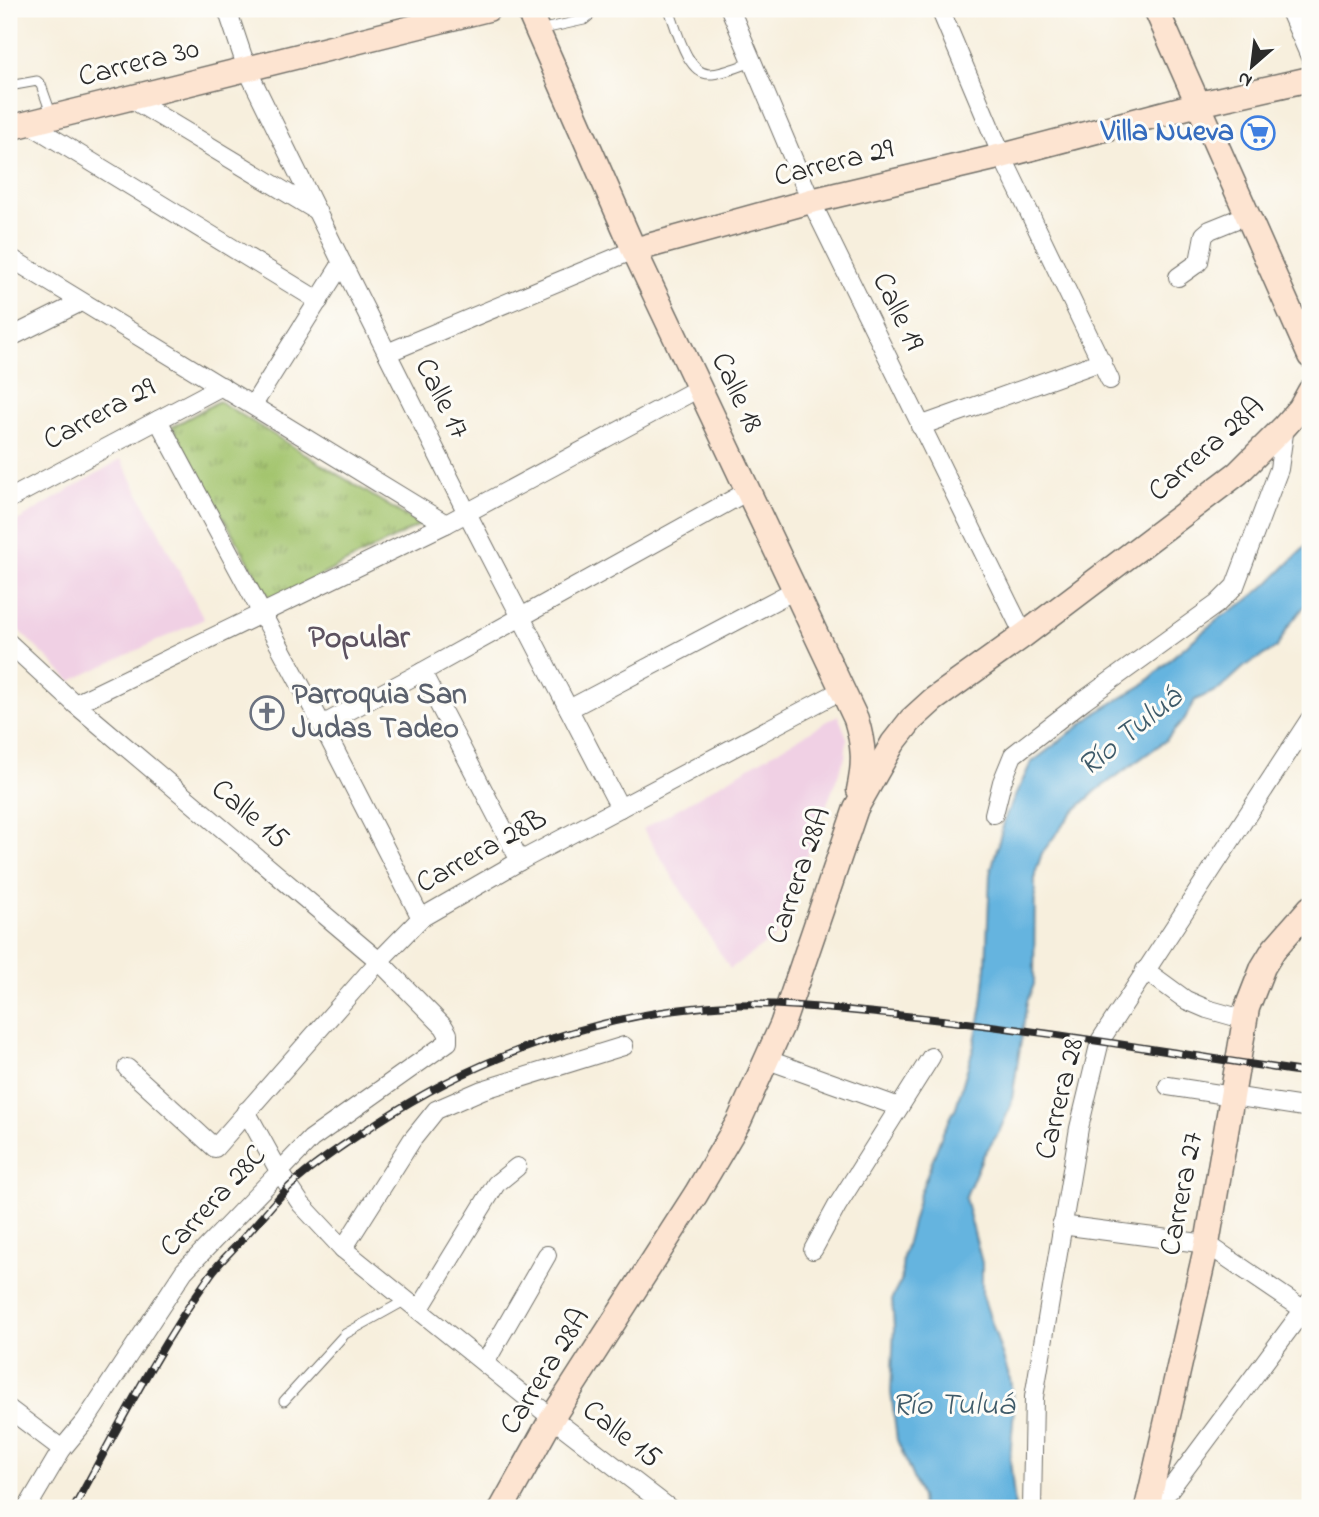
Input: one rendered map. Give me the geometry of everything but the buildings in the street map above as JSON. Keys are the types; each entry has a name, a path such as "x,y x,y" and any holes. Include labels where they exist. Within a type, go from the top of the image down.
{"street":[{"name":"Calle 17","path":"227,9 247,69 342,264 620,808"},
{"name":"Carrera 30","path":"18,126 247,69 428,20 488,9"},
{"name":"Calle 19","path":"730,9 811,201 1024,635"},
{"path":"940,9 1002,156 1110,380"},
{"path":"1156,9 1310,356"},
{"path":"1289,9 1310,57"},
{"name":"Calle 18","path":"532,19 634,250 856,719 863,742 863,762 856,808"},
{"name":"Carrera 29","path":"387,353 634,250 811,201 1310,79"},
{"path":"130,98 317,211"},
{"path":"18,126 319,301"},
{"path":"1178,277 1199,262 1204,235 1247,215"},
{"path":"9,257 446,524"},
{"path":"253,405 342,264"},
{"path":"9,338 81,302"},
{"path":"920,426 1102,361"},
{"name":"Carrera 29","path":"9,499 222,386"},
{"path":"75,704 446,524 699,388"},
{"name":"Carrera 28A","path":"502,1508 552,1418 739,1121 768,1060 856,808 901,732 933,700 1024,635 1238,473 1300,409 1310,391"},
{"path":"158,420 322,725 421,918"},
{"path":"995,814 1002,782 1013,755 1217,604 1236,586 1279,468 1285,426"},
{"path":"322,725 748,491"},
{"path":"569,709 795,590"},
{"name":"Calle 15","path":"9,643 75,704 379,961 448,1034"},
{"path":"422,672 520,860"},
{"name":"Carrera 28B","path":"127,1068 215,1148 379,961 421,918 520,860 842,691"},
{"path":"856,719 867,731 878,737 890,737 901,732"},
{"name":"Carrera 28","path":"1032,1508 1034,1397 1061,1225 1079,1128 1100,1041 1145,971 1304,744 1310,719"},
{"name":"Carrera 27","path":"1147,1508 1207,1244 1253,990 1274,948 1310,908"},
{"path":"1145,971 1186,1000 1246,1020"},
{"name":"Carrera 28C","path":"27,1508 62,1449 86,1420 184,1271 311,1139 448,1042 448,1034"},
{"path":"343,1249 412,1140 436,1110 482,1090 624,1046"},
{"path":"813,1250 931,1057"},
{"path":"768,1060 899,1107"},
{"path":"1168,1086 1310,1108"},
{"name":"Calle 15","path":"246,1111 279,1171 301,1204 343,1249 552,1418 669,1508"},
{"path":"412,1305 496,1184 517,1167"},
{"path":"1061,1225 1207,1244 1308,1308 1156,1508"},
{"path":"485,1363 547,1255"},
{"path":"9,1409 62,1449"}],"lane":[{"path":"532,19 584,20 590,15 591,9"},
{"path":"669,9 691,65 699,73 711,75 752,62"},
{"path":"14,82 33,80 41,85 53,117"},
{"path":"284,1401 345,1334 412,1305"}],"shaded area":[{"path":"121,459 204,619 71,681 9,621 9,526"},
{"path":"838,715 847,738 845,757 776,936 730,969 643,829"}],"green space":[{"path":"219,401 420,525 271,601 172,427"}],"water":[{"name":"Río Tuluá","path":"1310,542 1310,599 1288,627 1277,647 1244,667 1220,689 1195,700 1184,720 1165,741 1096,791 1072,813 1042,853 1035,874 1034,984 1027,1002 1011,1105 999,1132 983,1156 965,1198 982,1263 982,1293 1010,1379 1014,1408 1010,1459 1015,1508 922,1508 921,1497 897,1440 891,1392 894,1328 892,1298 901,1281 903,1257 919,1196 943,1132 956,1107 974,1046 986,967 990,874 1006,815 1031,763 1099,711 1143,685 1221,617 1270,582"}],"railway":[{"path":"74,1508 139,1389 192,1302 219,1264 289,1187 332,1153 418,1098 459,1076 546,1041 590,1027 682,1009 771,1005 1000,1027 1310,1073"}],"place":[{"name":"Villa Nueva","path":"1258,133"},
{"name":"Parroquia San Judas Tadeo","path":"267,713"}],"district":[{"name":"Popular","path":"359,639"}]}
